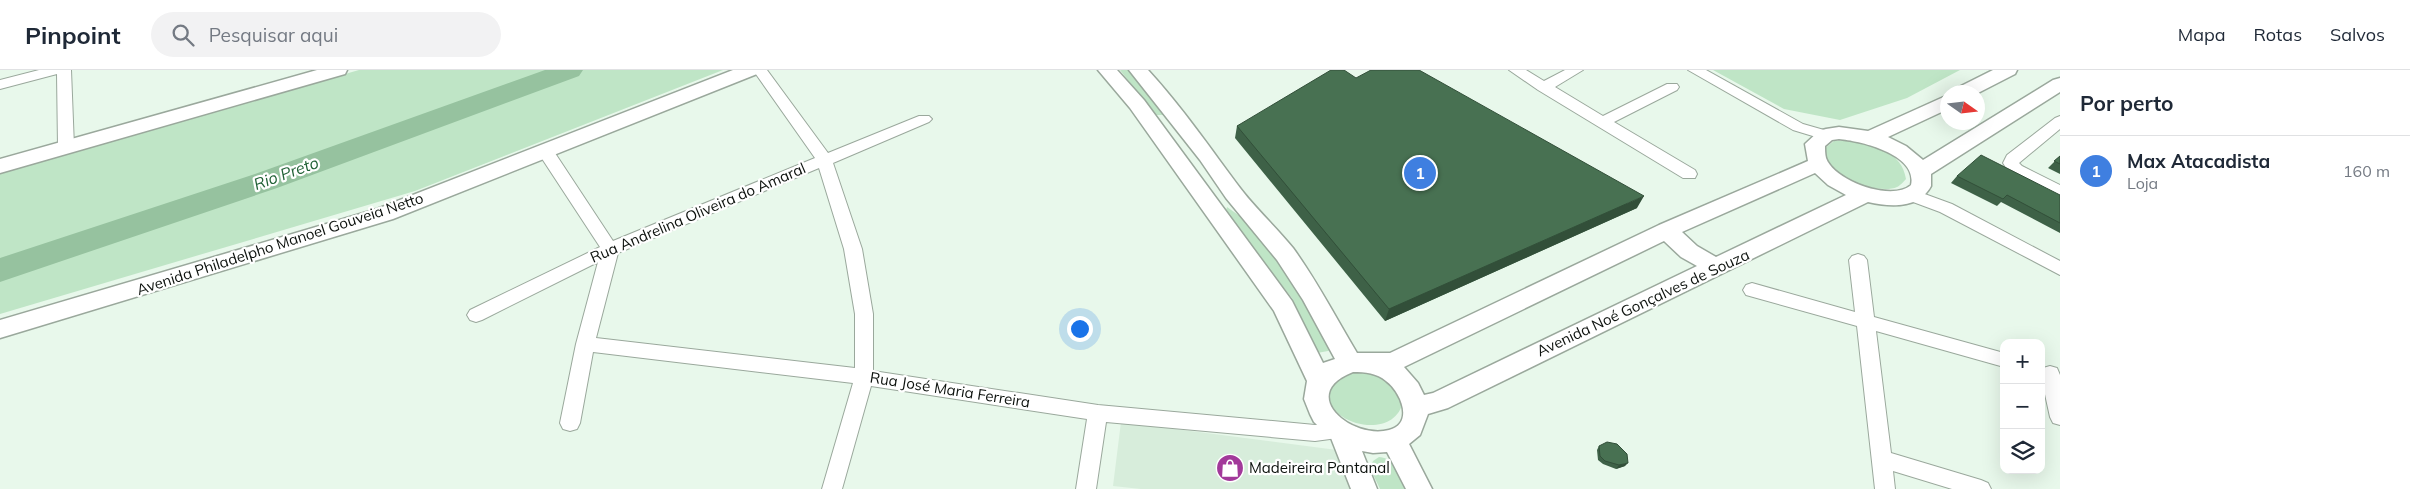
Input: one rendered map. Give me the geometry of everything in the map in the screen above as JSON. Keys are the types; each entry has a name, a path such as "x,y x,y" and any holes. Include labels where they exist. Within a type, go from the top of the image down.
{"main road":[{"path":"0,166 337,70"},
{"name":"Avenida Philadelpho Manoel Gouveia Netto","path":"0,329 385,214 750,70"},
{"path":"1106,70 1145,116 1284,307 1319,380 1316,398 1318,407 1364,489"},
{"path":"1138,70 1158,92 1194,141 1207,155 1233,193 1285,254 1359,363 1385,369 1404,382 1411,390 1417,407 1415,420 1410,429 1394,440 1366,442 1331,430"},
{"path":"1978,85 2008,70"},
{"path":"1819,148 1835,180 1866,194 1883,198 1918,184 2060,84"},
{"path":"1871,138 1940,105"},
{"path":"1145,116 1169,124 1194,141"},
{"path":"1319,380 1332,367 1359,363 1392,362 1667,230 1819,148 1839,133 1871,138 1892,146 1909,158 1918,184"},
{"path":"1187,174 1215,193 1233,193"},
{"name":"Avenida Noé Gonçalves de Souza","path":"1417,407 1439,401 1716,267 1754,251 1866,194"},
{"path":"1667,230 1694,256 1716,267"},
{"path":"1394,440 1419,489"}],"street":[{"path":"0,85 55,70"},
{"path":"64,70 66,147"},
{"path":"760,70 824,159 853,249 864,314 864,377 832,489"},
{"path":"1516,70 1689,174"},
{"path":"1543,87 1576,70"},
{"path":"1695,70 1798,127 1819,148"},
{"path":"1602,122 1672,86"},
{"name":"Rua Andrelina Oliveira do Amaral","path":"476,315 610,249 924,118"},
{"path":"2060,121 2013,159 2011,163 2016,170 2060,192"},
{"path":"545,151 610,249 585,344 570,423"},
{"path":"1918,184 1946,208 2060,268"},
{"path":"1858,260 1885,489"},
{"path":"1752,290 2000,359"},
{"name":"Rua José Maria Ferreira","path":"585,344 864,377 1098,413 1331,430"},
{"path":"2050,373 2060,416"},
{"path":"1086,489 1098,413"},
{"path":"1881,459 1981,489"}],"shaded area":[{"name":"Madeireira Pantanal","path":"1121,422 1337,450 1351,489 1141,489 1113,486"}],"green space":[{"path":"359,70 723,70 415,191 0,314 0,173"},
{"path":"1120,70 1131,70 1165,115 1155,115"},
{"path":"1713,70 1960,70 1907,98 1840,120 1784,109"},
{"path":"1852,140 1878,147 1893,156 1899,162 1906,179 1897,187 1879,189 1847,179 1838,173 1826,161 1824,149 1834,141"},
{"path":"1227,207 1244,219 1308,298 1335,347 1328,351 1317,353 1292,298 1225,214"},
{"path":"1342,368 1381,371 1403,401 1398,413 1389,421 1377,425 1364,425 1340,415 1332,406 1328,391 1329,379"},
{"path":"1379,457 1385,458 1394,464 1407,489 1380,489 1370,468 1373,461"}],"building":[{"path":"1331,70 1344,70 1356,78 1371,70 1419,70 1644,196 1389,309 1237,126"},
{"path":"1981,155 2060,195 2060,223 2007,195 2003,199 1957,176"},
{"path":"2060,156 2060,164 2054,161"},
{"path":"1607,442 1617,444 1627,454 1628,463 1619,465 1605,461 1600,456 1599,446"}],"waterway":[{"name":"Rio Preto","path":"0,270 266,181 570,70"}],"place":[{"name":"Max Atacadista","path":"1420,173"},
{"name":"Madeireira Pantanal","path":"1230,468"}]}
